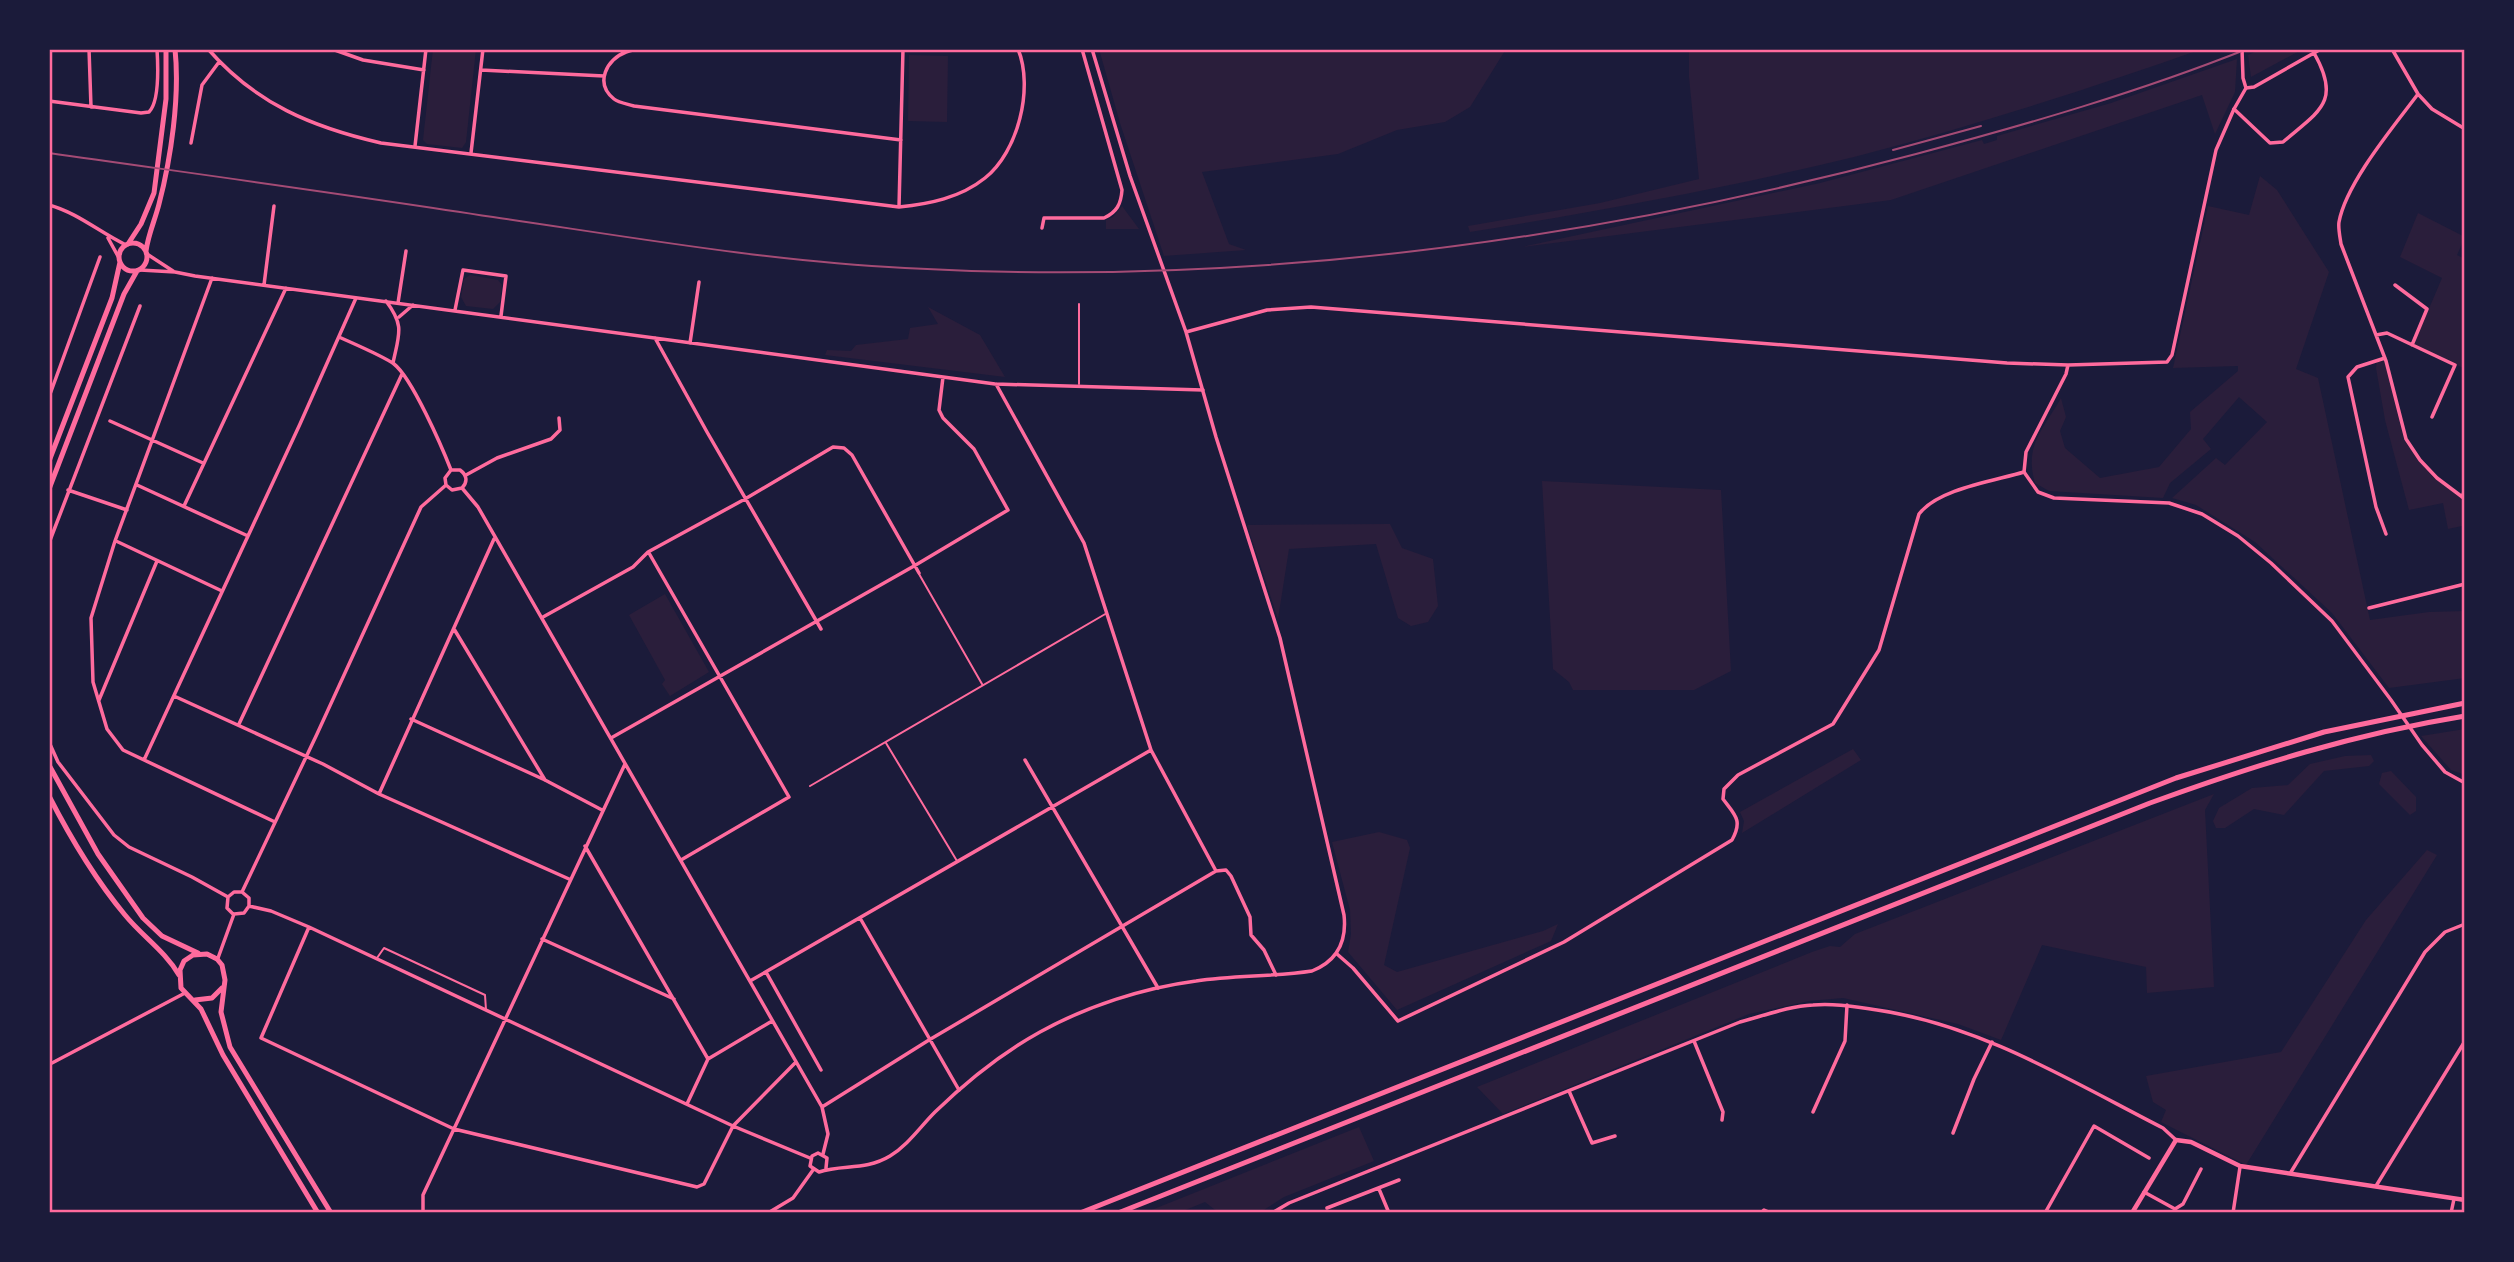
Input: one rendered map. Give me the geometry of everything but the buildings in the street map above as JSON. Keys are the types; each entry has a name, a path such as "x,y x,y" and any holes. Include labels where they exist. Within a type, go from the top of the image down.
{"main road":[{"path":"49,461 113,298 121,250 141,223 154,192 166,99 166,49"},
{"path":"49,489 124,294 146,264 149,235 161,197 170,141 176,91 175,49"},
{"path":"127,245 137,244 147,253"},
{"path":"119,260 125,269 139,271"},
{"path":"1082,1212 2187,774 2324,732 2465,703"},
{"path":"1118,1213 2150,803 2253,766 2312,749 2416,724 2465,716"},
{"path":"49,765 97,854 144,918 162,936 199,954"},
{"path":"49,796 68,833 117,904 141,933 166,956 179,975"},
{"path":"318,1213 223,1055 204,1014 179,982 184,961 199,954 207,954 217,959 224,970 221,1012 230,1047 331,1213"},
{"path":"193,1000 212,998 223,985"},
{"path":"2132,1213 2176,1140 2191,1143 2240,1166 2463,1200"}],"street":[{"path":"89,49 91,107"},
{"path":"49,101 141,113 152,109 158,68 157,49"},
{"path":"208,49 219,62 259,95 303,120 340,134 371,141 899,207 940,202 986,178 1009,148 1021,116 1025,86 1018,49"},
{"path":"332,49 363,60 424,70"},
{"path":"415,146 426,49"},
{"path":"471,153 483,49"},
{"path":"681,49 627,51 613,58 606,66 606,90 614,99 624,104 901,140"},
{"path":"899,207 904,49"},
{"path":"1042,228 1044,218 1104,218 1112,214 1121,200 1122,190 1082,49"},
{"path":"810,1158 810,1166 819,1172 826,1168 864,1167 891,1155 959,1090 1007,1053 1038,1033 1084,1011 1158,988 1196,981 1312,971 1337,954 1344,940 1344,915 1280,638 1186,332 1126,164 1092,49"},
{"path":"1186,332 1241,315 1311,307 1994,362 2068,365 2161,363 2171,359 2216,150 2246,88 2242,49"},
{"path":"2246,88 2254,87 2322,49"},
{"path":"2392,49 2418,94 2431,109 2465,129"},
{"path":"2234,109 2270,143 2283,142 2322,107 2327,95 2328,83 2314,53"},
{"path":"191,143 202,85 219,62"},
{"path":"481,70 604,76"},
{"path":"2418,94 2358,180 2347,201 2339,223 2341,244 2385,358 2406,439 2420,460 2437,478 2463,498 2465,489"},
{"path":"49,205 79,216 107,236 127,245"},
{"path":"264,285 274,206"},
{"path":"107,236 119,260"},
{"path":"398,303 406,251"},
{"path":"147,253 174,272"},
{"path":"49,397 100,257"},
{"path":"456,310 463,270 474,271 506,276 501,316"},
{"path":"139,271 174,272 995,384 1203,390"},
{"path":"212,278 115,541 91,618 93,682 107,729 123,750 275,822"},
{"path":"690,343 698,282"},
{"path":"2395,285 2427,309 2412,345"},
{"path":"184,506 286,288"},
{"path":"144,760 356,298"},
{"path":"386,301 398,318 399,337 393,363"},
{"path":"398,318 413,305"},
{"path":"49,543 140,306"},
{"path":"2376,335 2387,333 2455,365 2432,417"},
{"path":"339,337 393,363 440,441 451,470"},
{"path":"655,338 821,629"},
{"path":"2385,358 2357,367 2348,377 2376,507 2386,534"},
{"path":"2068,365 2067,373 2026,452 2024,472 2038,492 2054,498 2169,503 2202,514 2238,536 2271,563 2332,621 2422,745 2445,772 2465,783"},
{"path":"239,724 402,374"},
{"path":"611,738 914,566 1007,510 974,449 943,418 939,410 943,377"},
{"path":"995,384 1084,542 1151,750 1216,871"},
{"path":"466,475 497,458 551,439 560,430 559,418"},
{"path":"110,421 203,463"},
{"path":"542,618 633,567 649,552 834,447 844,448 852,455 919,573"},
{"path":"451,470 460,470 466,475"},
{"path":"451,470 445,478 446,485 455,491 462,488 466,475"},
{"path":"1337,954 1353,968 1398,1021 1564,942 1732,840 1738,830 1737,818 1723,799 1724,789 1738,775 1833,724 1879,650 1923,508 1949,494 2024,472"},
{"path":"137,485 248,536"},
{"path":"242,892 421,507 446,485"},
{"path":"462,488 478,507 822,1107 828,1134 823,1154"},
{"path":"68,490 127,510"},
{"path":"379,794 494,539"},
{"path":"115,541 222,591"},
{"path":"649,552 789,797 681,860"},
{"path":"99,700 157,561"},
{"path":"2369,608 2465,584"},
{"path":"454,629 545,780"},
{"path":"174,695 306,756 379,794 569,879"},
{"path":"411,719 545,780 603,810"},
{"path":"49,742 58,762 114,835 129,847 228,897"},
{"path":"750,981 1151,750"},
{"path":"1025,760 1158,988"},
{"path":"423,1213 423,1195 625,764"},
{"path":"585,846 708,1059"},
{"path":"822,1107 1216,871 1226,870 1231,876 1250,917 1251,934 1264,950 1276,975"},
{"path":"234,892 242,892 249,898 250,906 244,914 234,914 228,908 228,897 234,892"},
{"path":"250,906 271,911 309,927 733,1126 810,1158"},
{"path":"217,959 234,914"},
{"path":"860,918 959,1090"},
{"path":"2291,1172 2425,952 2445,932 2465,924"},
{"path":"309,927 261,1038 454,1129 697,1187 704,1184 733,1126 796,1062"},
{"path":"542,939 675,999"},
{"path":"766,972 821,1070"},
{"path":"52,1063 185,993"},
{"path":"1272,1213 1289,1203 1740,1022 1811,1005 1847,1005 1927,1019 1992,1042 2163,1128 2176,1140"},
{"path":"1813,1112 1844,1041 1847,1005"},
{"path":"687,1104 708,1059 772,1020"},
{"path":"1694,1041 1723,1112 1722,1120"},
{"path":"2376,1186 2465,1041"},
{"path":"1953,1133 1992,1042"},
{"path":"1569,1091 1592,1143 1615,1136"},
{"path":"2045,1213 2094,1126 2149,1158"},
{"path":"810,1158 818,1153 823,1154 827,1158 826,1168"},
{"path":"2233,1213 2240,1166"},
{"path":"2144,1192 2175,1209 2183,1204 2202,1169"},
{"path":"768,1213 793,1198 813,1170"},
{"path":"1327,1208 1399,1180"},
{"path":"1378,1188 1389,1213"},
{"path":"2463,1200 2465,1194"},
{"path":"2451,1213 2454,1199"},
{"path":"1761,1213 1764,1210 1771,1213"}],"lane":[{"path":"1079,304 1079,386"},
{"path":"919,573 983,685"},
{"path":"810,786 1108,613"},
{"path":"886,742 957,861"},
{"path":"376,959 384,948 485,995 486,1010"}],"shaded area":[{"path":"433,49 476,49 466,142 462,148 427,144 423,140"},
{"path":"1099,49 1506,49 1470,107 1445,122 1397,130 1338,154 1202,172 1229,244 1246,250 1164,256 1120,123"},
{"path":"1689,49 2202,49 2029,107 1854,157 1662,198 1470,232 1468,226 1600,203 1699,179 1689,77"},
{"path":"2261,49 2303,49 2251,77 2248,55"},
{"path":"909,55 948,56 947,122 908,121"},
{"path":"2237,59 2235,92 2215,134 2202,95 1891,200 1522,247 1820,183 1982,140 1984,144 1997,140 1997,136 2111,103"},
{"path":"2260,176 2277,190 2329,272 2296,369 2318,378 2370,620 2429,612 2465,611 2465,678 2389,688 2332,613 2255,542 2196,505 2172,498 2216,458 2225,465 2267,422 2239,397 2203,439 2211,449 2170,483 2163,498 2049,491 2035,483 2032,458 2037,438 2061,398 2066,417 2060,431 2065,448 2100,478 2159,467 2191,429 2190,412 2238,371 2238,366 2173,368 2208,206 2249,215"},
{"path":"1122,206 1139,229 1106,229 1106,220 1113,217"},
{"path":"2418,213 2465,237 2457,255 2465,259 2465,369 2414,344 2442,278 2400,257"},
{"path":"470,275 498,280 502,285 500,302 493,309 466,306 461,297 464,279"},
{"path":"928,307 980,335 1005,377 825,355 827,350 851,351 856,345 908,339 910,328 938,324"},
{"path":"2384,360 2404,440 2432,476 2465,501 2465,536 2462,526 2448,529 2443,503 2409,510 2385,420 2376,368 2377,361"},
{"path":"1542,481 1721,490 1731,671 1694,690 1573,690 1569,682 1553,669"},
{"path":"1390,524 1402,548 1433,559 1438,606 1428,622 1411,626 1398,618 1376,544 1289,549 1278,619 1247,525"},
{"path":"665,594 709,672 670,696 662,684 665,680 629,615"},
{"path":"2465,729 2465,775 2451,770 2421,736"},
{"path":"1853,749 1861,760 1742,833 1744,821 1740,812"},
{"path":"2371,755 2374,761 2369,766 2324,771 2284,815 2254,809 2225,828 2216,828 2213,821 2219,808 2252,788 2288,785 2310,764 2345,756"},
{"path":"2391,771 2416,797 2416,811 2410,815 2379,784 2382,773"},
{"path":"2214,794 2205,810 2214,987 2147,993 2146,967 2042,945 2001,1040 1958,1024 1843,998 1809,1001 1749,1014 1503,1114 1477,1087 1812,952 1830,946 1840,947 1855,934"},
{"path":"1379,832 1407,840 1410,848 1384,965 1397,972 1543,931 1558,924 1551,941 1397,1010 1348,952 1351,934 1350,910 1332,842"},
{"path":"2427,850 2437,855 2246,1165 2161,1122 2166,1110 2153,1102 2146,1076 2281,1052 2366,920"},
{"path":"1359,1127 1374,1161 1284,1197 1259,1213 1219,1213 1205,1202 1178,1213 1144,1213"}],"railway":[{"path":"49,153 802,260 905,268 1033,272 1161,271 1415,251 1541,234 1667,212 1792,185 2000,131 2124,93 2247,49"},
{"path":"1893,150 1981,126"}]}
